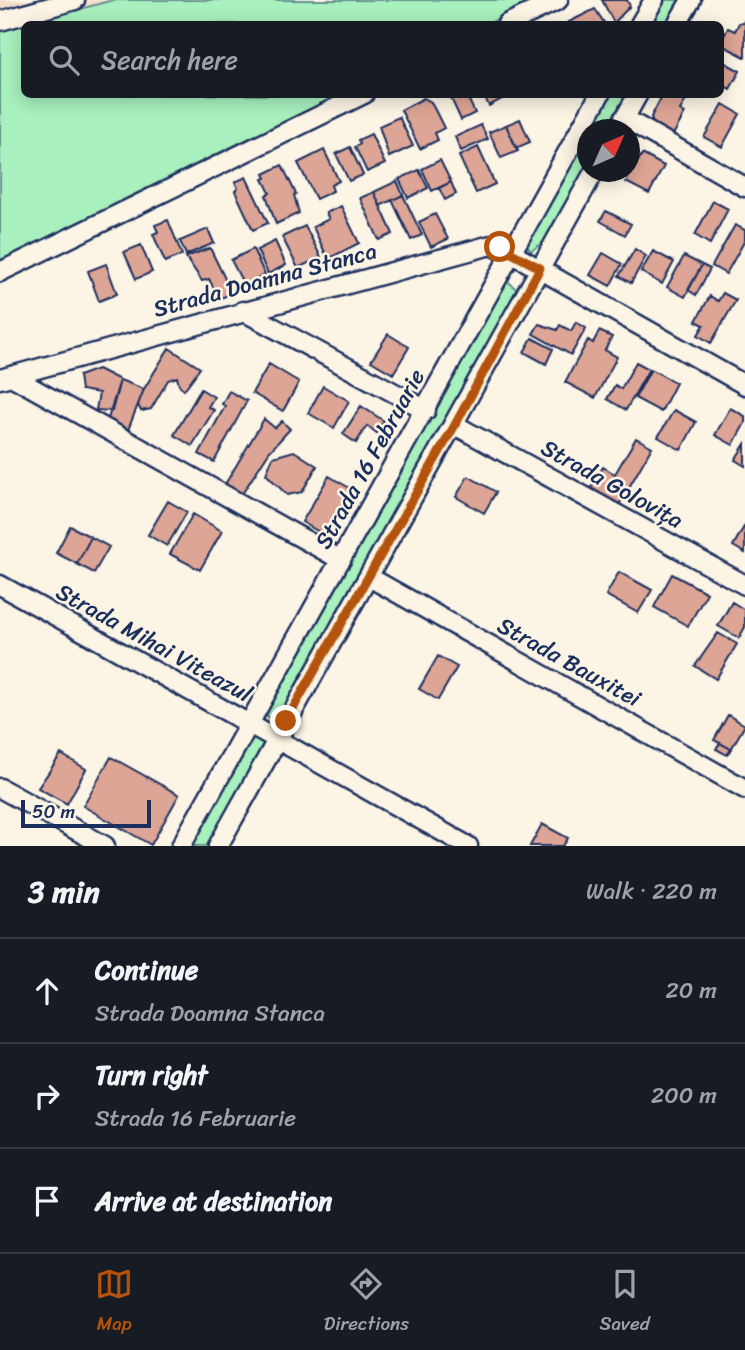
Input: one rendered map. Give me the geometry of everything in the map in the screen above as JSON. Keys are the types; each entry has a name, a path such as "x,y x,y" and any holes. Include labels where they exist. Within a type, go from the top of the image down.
{"street":[{"path":"0,20 75,0"},
{"path":"513,21 558,0"},
{"path":"642,21 654,0"},
{"path":"679,21 691,0"},
{"path":"0,272 356,98"},
{"name":"Strada 16 Februarie","path":"181,846 598,98"},
{"path":"624,119 636,98"},
{"path":"640,134 745,187"},
{"path":"218,846 588,182"},
{"name":"Strada Doamna Stanca","path":"5,378 481,247 500,247 745,385"},
{"path":"243,311 426,410"},
{"path":"5,378 341,560"},
{"name":"Strada Golovița","path":"455,425 745,585"},
{"name":"Strada Bauxitei","path":"369,577 745,789"},
{"name":"Strada Mihai Viteazul","path":"0,585 468,846"},
{"path":"0,788 106,846"}],"shaded area":[{"path":"0,0 113,0 36,21 21,21 21,25 0,31"}],"green space":[{"path":"113,0 537,0 493,21 37,21"},
{"path":"662,0 680,0 669,21 650,21"},
{"path":"21,25 21,98 337,98 0,262 0,31"},
{"path":"606,98 626,98 614,119 594,119"},
{"path":"577,149 578,182 546,240 531,251 526,245 527,235"},
{"path":"509,282 520,293 284,716 275,723 265,714 268,706 499,288"},
{"path":"250,733 271,736 210,846 185,846"}],"building":[{"path":"602,0 627,0 630,6 613,21"},
{"path":"595,9 603,21 571,21"},
{"path":"745,21 745,57 724,46 724,36 728,28 735,31 739,23"},
{"path":"724,62 740,71 730,89 724,86"},
{"path":"424,98 431,102 444,128 435,133 438,140 420,149 401,110"},
{"path":"451,98 468,98 475,113 461,120"},
{"path":"485,98 504,98 489,106"},
{"path":"661,98 686,100 680,110 685,113 673,135 653,124 651,117"},
{"path":"723,104 740,114 722,147 704,137"},
{"path":"399,117 413,146 389,157 379,126"},
{"path":"520,119 530,142 516,148 506,125"},
{"path":"481,125 488,139 461,151 455,137"},
{"path":"506,125 518,151 501,158 489,132"},
{"path":"371,134 385,164 367,172 355,147 360,144 358,140"},
{"path":"350,147 363,175 349,181 336,154"},
{"path":"478,147 495,184 476,193 459,156"},
{"path":"324,150 339,181 331,185 333,191 316,199 298,163"},
{"path":"642,154 664,166 649,194 626,182 640,182"},
{"path":"440,160 451,182 432,191 422,169"},
{"path":"282,165 296,194 294,195 299,213 276,224 266,195 270,193 263,179 266,178 264,174"},
{"path":"419,170 428,188 408,198 399,179"},
{"path":"246,177 268,223 253,230 235,191 238,188 235,182"},
{"path":"397,181 403,195 380,206 374,192"},
{"path":"451,182 456,194 445,200 439,188"},
{"path":"374,192 393,234 379,240 360,198"},
{"path":"403,195 422,235 411,240 392,200"},
{"path":"713,201 728,209 710,244 695,235"},
{"path":"341,206 359,243 328,259 313,227 329,219 326,213"},
{"path":"606,211 631,224 625,235 600,221"},
{"path":"435,214 448,239 431,247 419,222"},
{"path":"168,220 182,255 165,262 153,234 158,232 155,225"},
{"path":"735,225 745,230 745,240 726,274 712,266"},
{"path":"305,226 321,257 298,268 282,237"},
{"path":"208,229 214,243 186,255 180,241"},
{"path":"275,241 286,265 268,274 257,250"},
{"path":"141,245 152,272 136,279 124,252"},
{"path":"210,248 232,293 219,299 209,279 202,281 186,257"},
{"path":"253,249 265,275 244,285 231,260"},
{"path":"635,249 646,256 631,283 619,276"},
{"path":"653,251 674,262 662,284 641,272"},
{"path":"603,253 622,264 610,286 590,275"},
{"path":"684,256 702,265 685,297 667,287"},
{"path":"106,264 117,294 99,301 88,271"},
{"path":"702,265 710,269 696,295 688,290"},
{"path":"723,293 736,300 711,343 698,335 704,325 696,321 710,296 718,301"},
{"path":"576,322 586,328 571,355 533,334 539,324 557,330 560,325 571,331"},
{"path":"599,331 612,337 605,350 617,357 595,398 565,382 588,340 593,343"},
{"path":"388,334 409,347 393,374 371,361"},
{"path":"532,338 553,349 546,364 524,352"},
{"path":"169,348 200,368 184,390 177,377 168,380 151,409 141,411 138,405 144,389"},
{"path":"636,362 649,369 626,410 607,399 615,385 621,389"},
{"path":"269,364 299,382 283,411 252,393"},
{"path":"98,369 120,380 112,411 96,410 99,393 81,390 79,376"},
{"path":"651,369 676,383 661,412 635,398"},
{"path":"120,380 144,389 128,430 108,419"},
{"path":"323,386 349,401 334,428 308,413"},
{"path":"201,389 214,397 208,407 214,410 192,446 174,435"},
{"path":"229,391 247,401 214,462 199,454 225,406 222,404"},
{"path":"361,406 384,421 377,433 367,426 356,443 343,434"},
{"path":"730,408 745,416 745,423 733,445 715,435"},
{"path":"674,410 696,422 681,450 658,437"},
{"path":"264,419 275,428 282,421 290,429 269,452 242,494 224,486"},
{"path":"636,438 652,447 619,505 591,488 603,467 615,474"},
{"path":"745,444 745,466 735,460"},
{"path":"294,451 317,466 302,492 287,495 266,474 273,457"},
{"path":"329,476 353,490 326,536 302,522"},
{"path":"468,476 496,492 484,513 456,497"},
{"path":"168,501 187,512 167,546 148,535"},
{"path":"193,514 222,531 200,570 170,554"},
{"path":"745,525 745,553 733,546"},
{"path":"70,526 91,537 77,564 56,553"},
{"path":"91,537 109,547 94,573 77,564"},
{"path":"619,572 652,590 638,613 606,595"},
{"path":"672,574 707,593 688,626 654,607"},
{"path":"732,602 745,610 745,627 739,638 718,626"},
{"path":"718,633 737,644 716,679 695,666"},
{"path":"438,656 457,667 438,700 419,689"},
{"path":"728,715 745,725 731,749 714,740"},
{"path":"720,743 731,749 727,755 716,749"},
{"path":"61,754 86,769 67,804 38,788"},
{"path":"111,757 179,795 151,845 83,806"},
{"path":"542,824 568,838 563,846 530,846"}],"route":[{"path":"286,721 455,425 540,268 500,247"}]}
